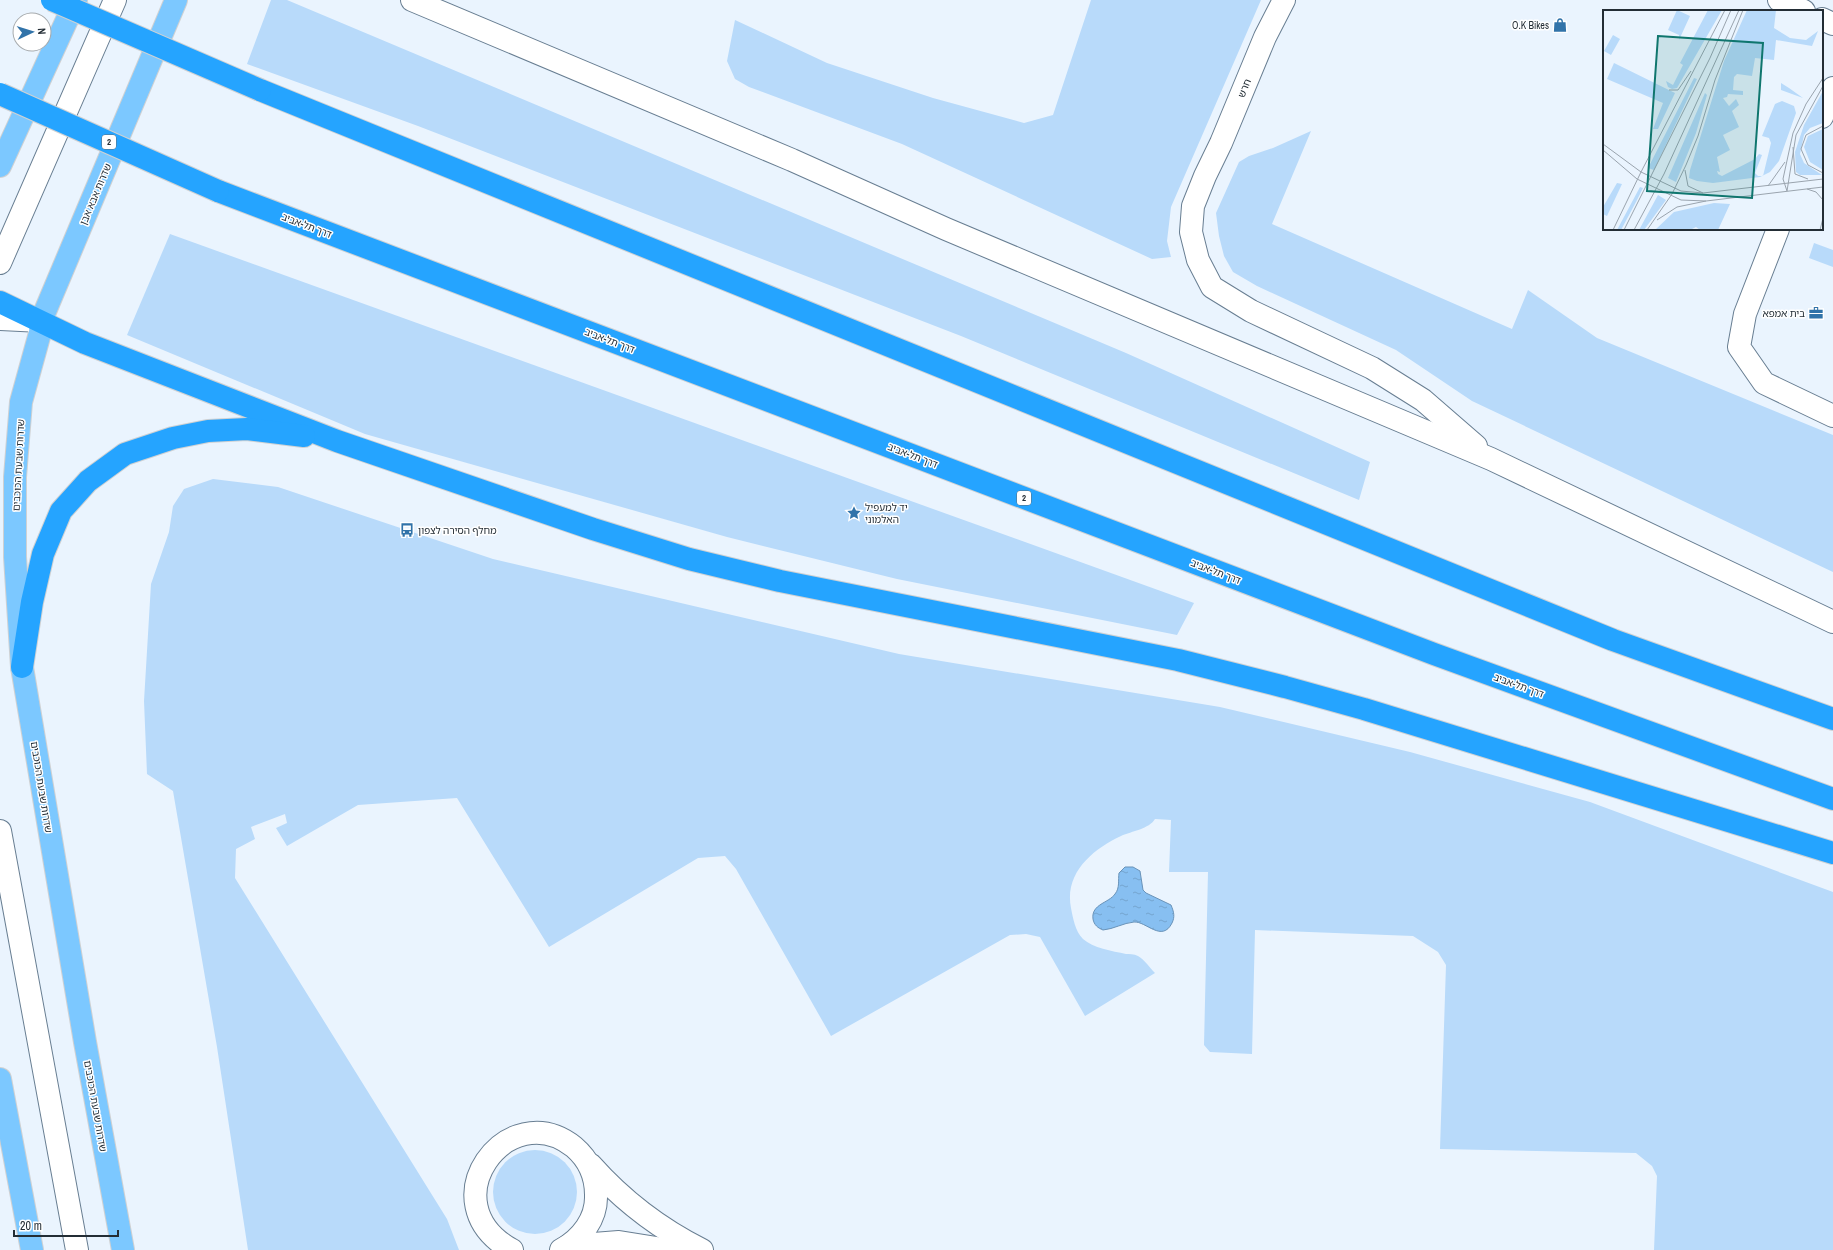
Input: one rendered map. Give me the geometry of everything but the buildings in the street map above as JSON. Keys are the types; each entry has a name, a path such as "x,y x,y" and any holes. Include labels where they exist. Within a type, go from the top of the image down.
{"highway":[{"path":"52,0 260,90 1613,640 1833,719"},
{"name":"דרך תל-אביב","path":"0,94 218,191 1427,651 1833,799"},
{"path":"0,302 85,343 337,440 593,529 689,558 780,581 1178,660 1285,687 1380,714 1833,853"},
{"path":"22,667 32,602 43,554 61,511 88,481 124,454 172,438 208,431 247,429 337,440"}],"main road":[{"path":"0,166 76,0"},
{"name":"שדרות אבא אבן","path":"41,321 176,0"},
{"name":"שדרות שבעת הכוכבים","path":"41,321 40,334 21,402 15,477 15,557 22,667 85,1042 123,1250"},
{"path":"0,1079 32,1250"}],"street":[{"path":"0,263 115,0"},
{"path":"412,0 1491,459 1833,622"},
{"name":"חרש","path":"1284,0 1265,37 1193,206 1191,232 1198,260 1212,287 1251,311 1372,368 1423,400 1491,459"},
{"path":"1779,0 1802,10"},
{"path":"1823,19 1833,24"},
{"path":"1823,114 1833,88"},
{"path":"1778,230 1745,314 1739,347 1764,383 1833,416"},
{"path":"0,319 41,321"},
{"path":"0,831 77,1250"},
{"path":"512,1250 496,1240 484,1226 477,1208 476,1189 480,1170 490,1155 504,1142 522,1135 542,1134 560,1138 582,1155 610,1186 634,1208 660,1227 702,1250"},
{"path":"564,1248 581,1234 587,1226 592,1218 596,1200 595,1180 588,1162 582,1155"},
{"path":"564,1248 619,1242 669,1250"}],"shaded area":[{"path":"271,0 287,0 1126,353 1370,462 1359,500 961,336 418,126 247,64"},
{"path":"1091,0 1261,0 1171,207 1167,241 1171,257 1152,259 902,144 749,87 735,79 727,61 735,20 827,63 933,98 1024,123 1053,115"},
{"path":"1311,131 1272,224 1512,329 1528,290 1597,338 1833,435 1833,572 1472,401 1396,350 1257,286 1233,272 1224,256 1219,236 1216,213 1239,162 1249,156 1273,148"},
{"path":"170,234 1194,603 1177,635 897,579 727,537 365,434 127,335"},
{"path":"1814,243 1833,250 1833,267 1809,258"},
{"path":"213,479 278,487 493,559 899,654 1220,707 1410,752 1590,802 1833,892 1833,1250 1654,1250 1657,1176 1652,1166 1636,1153 1440,1149 1446,965 1438,952 1413,936 1255,930 1252,1054 1210,1052 1204,1045 1208,872 1169,872 1171,820 1155,819 1149,825 1121,836 1100,848 1091,855 1076,873 1070,895 1071,908 1075,924 1080,936 1083,939 1092,945 1103,949 1138,956 1145,961 1155,973 1085,1016 1040,937 1026,934 1010,935 831,1036 736,869 725,856 698,858 549,947 457,798 358,805 287,846 276,828 287,823 285,814 251,827 255,839 236,849 235,878 447,1219 459,1250 248,1250 217,1047 173,791 147,774 144,701 151,584 169,532 173,506 184,489"},
{"path":"535,1150 551,1153 565,1162 574,1176 577,1192 574,1208 565,1222 551,1231 535,1234 519,1231 505,1222 496,1208 493,1192 496,1176 505,1162 519,1153"}],"water":[{"path":"1125,867 1133,867 1140,871 1143,890 1146,893 1171,905 1174,919 1168,929 1164,931 1154,930 1134,922 1103,930 1095,925 1093,914 1095,910 1117,892 1119,873"}],"place":[{"name":"O.K Bikes","path":"1560,25"},
{"name":"בית אמפא","path":"1816,313"},
{"name":"יד למעפיל האלמוני","path":"854,513"},
{"name":"מחלף הסירה לצפון","path":"407,530"}]}
